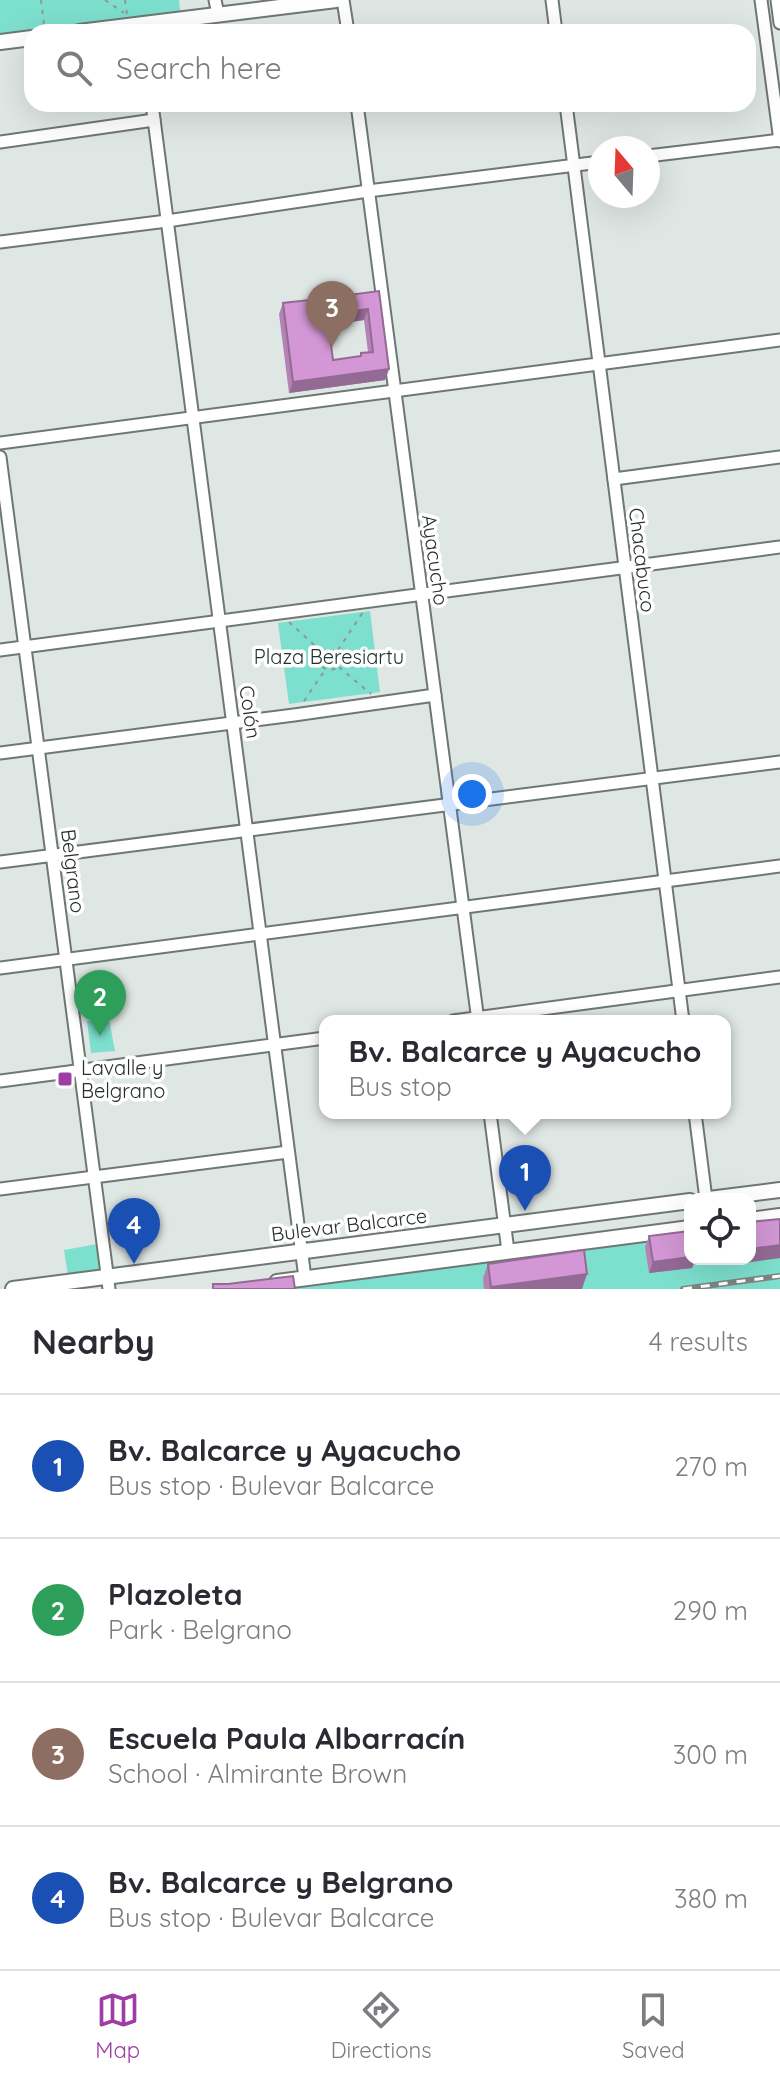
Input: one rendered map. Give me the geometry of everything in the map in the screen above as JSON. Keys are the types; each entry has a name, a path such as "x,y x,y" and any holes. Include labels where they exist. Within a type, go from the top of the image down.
{"main road":[{"path":"156,24 216,7 336,0"},
{"path":"0,42 24,39"},
{"path":"756,1193 780,1190"},
{"name":"Bulevar Balcarce","path":"13,1289 109,1283 301,1252 684,1202"},
{"path":"756,1219 780,1216"},
{"path":"263,1284 684,1229"}],"street":[{"path":"343,0 347,24"},
{"path":"552,0 555,24"},
{"path":"660,155 780,140 761,0"},
{"path":"777,0 780,23"},
{"name":"Colón","path":"153,112 305,1278"},
{"name":"Ayacucho","path":"358,112 476,1015"},
{"name":"Chacabuco","path":"567,112 682,1015"},
{"path":"0,142 154,120"},
{"path":"0,242 588,164"},
{"path":"0,443 780,340"},
{"name":"Belgrano","path":"0,457 109,1283"},
{"path":"614,479 780,457"},
{"path":"0,650 780,547"},
{"path":"0,753 435,695"},
{"path":"0,862 780,762"},
{"path":"0,968 780,866"},
{"path":"506,1015 780,977"},
{"path":"0,1081 319,1039"},
{"path":"491,1119 508,1251"},
{"path":"696,1119 707,1193"},
{"path":"0,1189 288,1152"}],"path":[{"path":"41,0 44,24"},
{"path":"105,0 127,14 125,0"},
{"path":"337,652 370,601"},
{"path":"279,613 323,653"},
{"path":"331,650 337,652 340,658 338,666 332,670 325,669 320,662 323,653 331,650"},
{"path":"338,666 382,703"},
{"path":"294,715 325,669"}],"green space":[{"path":"0,0 179,0 181,19 142,24 24,24 24,34 0,42"},
{"name":"Plaza Beresiartu","path":"370,611 380,692 289,704 278,623"},
{"path":"109,1019 115,1051 91,1053 87,1021"},
{"path":"780,1216 780,1289 221,1289 684,1229 684,1265 756,1265 756,1250"},
{"path":"103,1243 108,1277 69,1282 64,1250"}],"building":[{"path":"379,291 389,369 293,382 283,303 309,300 311,317 327,315 325,298","holes":["368,309 373,352 333,360 327,315"]},
{"path":"780,1219 780,1245 756,1248 756,1221"},
{"path":"684,1232 684,1258 653,1262 649,1236"},
{"path":"584,1250 587,1274 491,1287 488,1264"},
{"path":"293,1276 295,1289 213,1289 213,1284"}],"railway":[{"path":"683,1289 780,1276"}],"place":[{"name":"Escuela Paula Albarracín","path":"332,347"},
{"name":"Plazoleta","path":"100,1036"},
{"name":"Lavalle y Belgrano","path":"65,1079"},
{"name":"Bv. Balcarce y Ayacucho","path":"525,1211"},
{"name":"Bv. Balcarce y Belgrano","path":"134,1264"}]}
